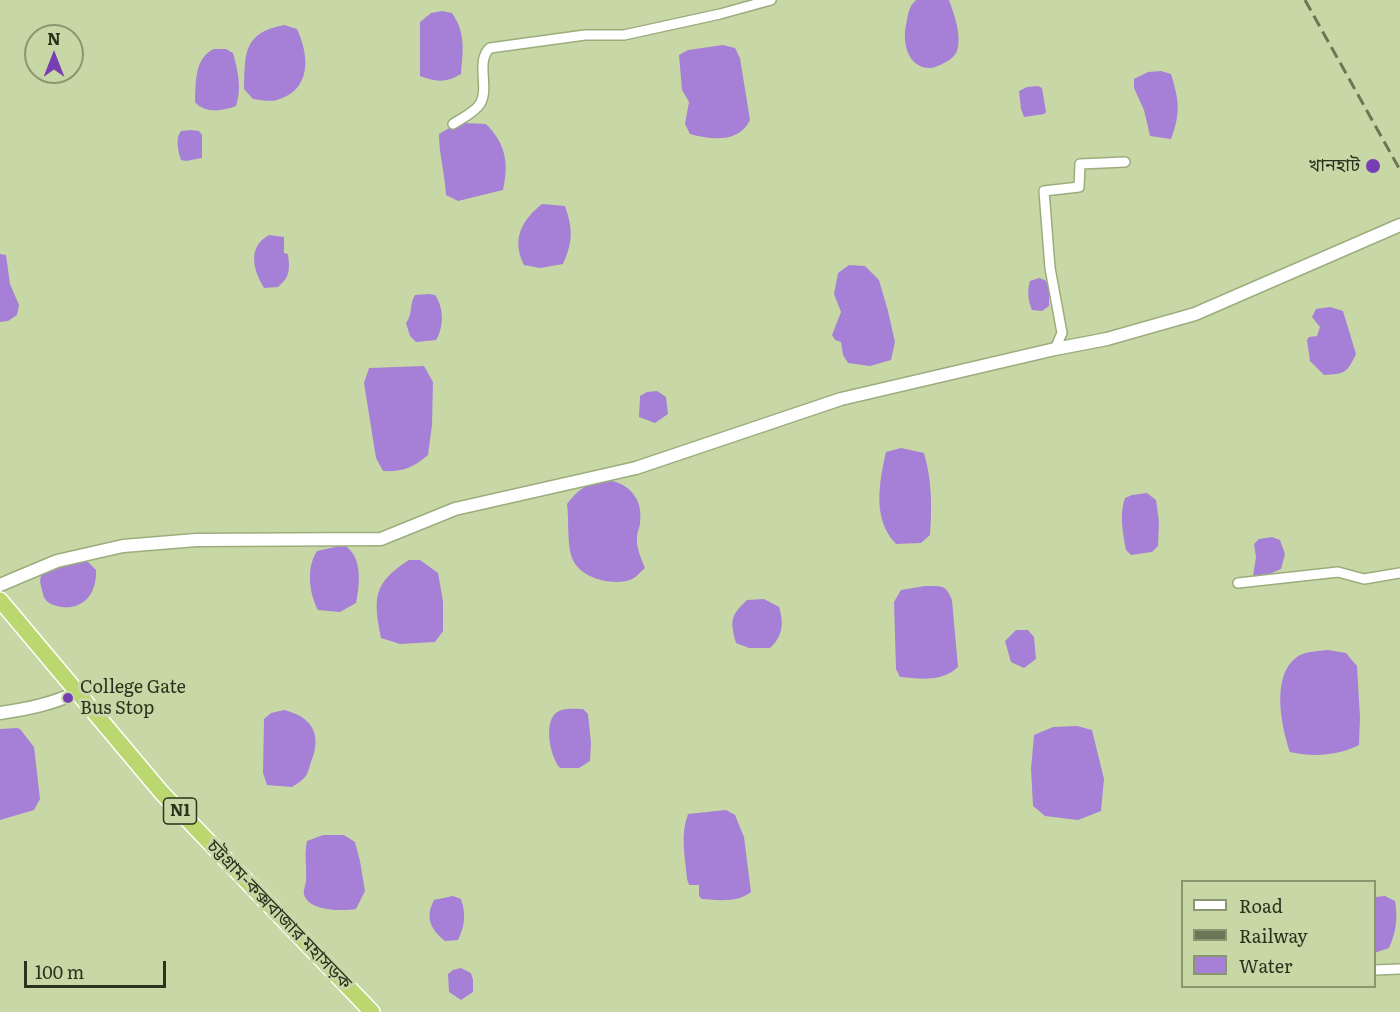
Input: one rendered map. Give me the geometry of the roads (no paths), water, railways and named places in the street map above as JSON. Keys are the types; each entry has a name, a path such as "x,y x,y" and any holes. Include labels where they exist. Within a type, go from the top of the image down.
{"highway":[{"name":"চট্টগ্রাম-কক্সবাজার মহাসড়ক","path":"0,600 162,793 372,1012"}],"street":[{"path":"453,124 479,106 482,100 484,57 490,48 585,35 624,34 720,14 771,0"},
{"path":"1055,349 1062,333 1050,268 1044,191 1079,187 1080,164 1125,162"},
{"path":"0,585 57,561 123,546 196,540 381,539 455,509 636,468 842,399 1107,339 1195,314 1400,225"},
{"path":"1238,583 1338,572 1364,579 1400,573"},
{"path":"0,713 25,710 77,692"},
{"path":"1376,970 1400,969"}],"water":[{"path":"916,0 949,0 955,18 959,38 957,51 948,61 933,68 916,64 906,47 905,32 908,15"},
{"path":"442,11 452,13 456,20 462,35 463,50 461,74 441,81 420,76 420,22 431,13"},
{"path":"284,25 297,29 301,40 305,61 302,81 296,89 277,100 253,99 244,89 246,55 249,46 261,33"},
{"path":"723,45 735,48 740,58 750,120 739,133 724,138 707,138 690,134 685,124 689,102 682,90 679,55 688,50"},
{"path":"214,49 226,49 233,53 239,80 236,106 220,110 209,110 195,102 199,65 207,53"},
{"path":"1161,71 1171,74 1176,91 1178,114 1171,139 1150,136 1144,110 1134,88 1134,79 1148,72"},
{"path":"1027,87 1042,88 1046,112 1024,117 1019,91"},
{"path":"464,123 486,124 493,131 502,147 506,171 503,190 458,201 446,195 439,134"},
{"path":"181,131 199,131 202,135 202,158 181,160 178,145 179,134"},
{"path":"542,204 565,206 571,235 563,264 540,268 524,265 520,256 519,238 524,223"},
{"path":"269,235 284,237 284,253 288,254 289,269 285,280 278,287 264,288 257,274 254,259 257,246"},
{"path":"0,254 6,255 10,284 19,305 17,315 8,321 0,322"},
{"path":"849,265 865,266 879,280 895,342 891,360 870,366 848,363 843,355 841,342 835,340 832,335 841,312 834,294 838,273"},
{"path":"1039,278 1045,280 1049,287 1049,306 1042,311 1032,310 1028,295 1030,281"},
{"path":"415,295 435,295 440,305 442,318 439,335 436,340 416,342 410,336 406,323"},
{"path":"1330,307 1343,311 1356,354 1344,371 1324,375 1310,361 1307,340 1309,337 1317,336 1320,327 1312,317 1316,309"},
{"path":"424,366 433,382 432,425 428,455 407,468 383,471 376,458 364,383 369,368"},
{"path":"657,391 666,397 668,414 655,423 639,417 640,396 647,392"},
{"path":"901,448 924,453 927,463 931,494 930,535 921,543 896,544 888,534 880,512 881,476 886,452"},
{"path":"612,481 630,491 638,501 640,508 637,540 645,568 632,579 622,582 605,581 587,575 574,563 569,543 567,504 586,486"},
{"path":"1147,493 1156,500 1159,522 1158,546 1152,552 1131,555 1126,550 1122,517 1123,504 1125,498"},
{"path":"1272,537 1280,540 1285,554 1281,569 1267,575 1253,576 1256,557 1254,544 1259,539"},
{"path":"344,545 354,556 359,571 356,603 340,612 318,610 312,596 311,565 317,551"},
{"path":"82,560 88,562 96,570 92,592 88,598 77,606 52,605 44,598 40,583 43,572 54,565"},
{"path":"409,560 420,560 438,573 443,601 443,631 435,642 400,644 381,638 377,612 378,593 388,576"},
{"path":"925,586 942,587 948,591 952,600 958,667 938,677 923,679 900,677 896,669 894,602 901,590"},
{"path":"764,599 779,607 782,624 778,639 770,648 749,648 736,643 732,624 737,610 747,600"},
{"path":"1016,630 1028,630 1034,637 1036,659 1024,668 1011,662 1005,641"},
{"path":"1328,650 1346,653 1357,666 1359,745 1325,755 1290,752 1280,700 1285,674 1291,663 1300,655"},
{"path":"583,709 588,714 590,761 579,768 560,768 553,756 549,738 551,722 559,711"},
{"path":"284,710 308,722 316,743 305,777 292,787 267,785 263,773 264,719 271,713"},
{"path":"1077,726 1092,730 1104,779 1101,811 1078,820 1045,816 1033,806 1031,769 1034,735 1053,727"},
{"path":"17,728 34,747 40,799 34,810 0,820 0,729"},
{"path":"726,810 735,815 744,837 751,892 734,899 702,899 699,896 699,885 689,885 687,879 684,830 688,814"},
{"path":"323,835 344,835 355,842 365,891 356,909 335,910 319,907 307,900 304,894 307,841"},
{"path":"453,896 461,899 464,910 463,925 458,940 445,941 430,922 431,906 434,900"},
{"path":"1385,896 1395,901 1396,920 1389,948 1376,952 1376,897"},
{"path":"461,968 471,973 473,992 461,1000 449,992 448,974"}],"railway":[{"path":"1305,0 1400,170"}],"place":[{"name":"খানহাট","path":"1373,166"},
{"name":"College Gate Bus Stop","path":"68,698"}]}
